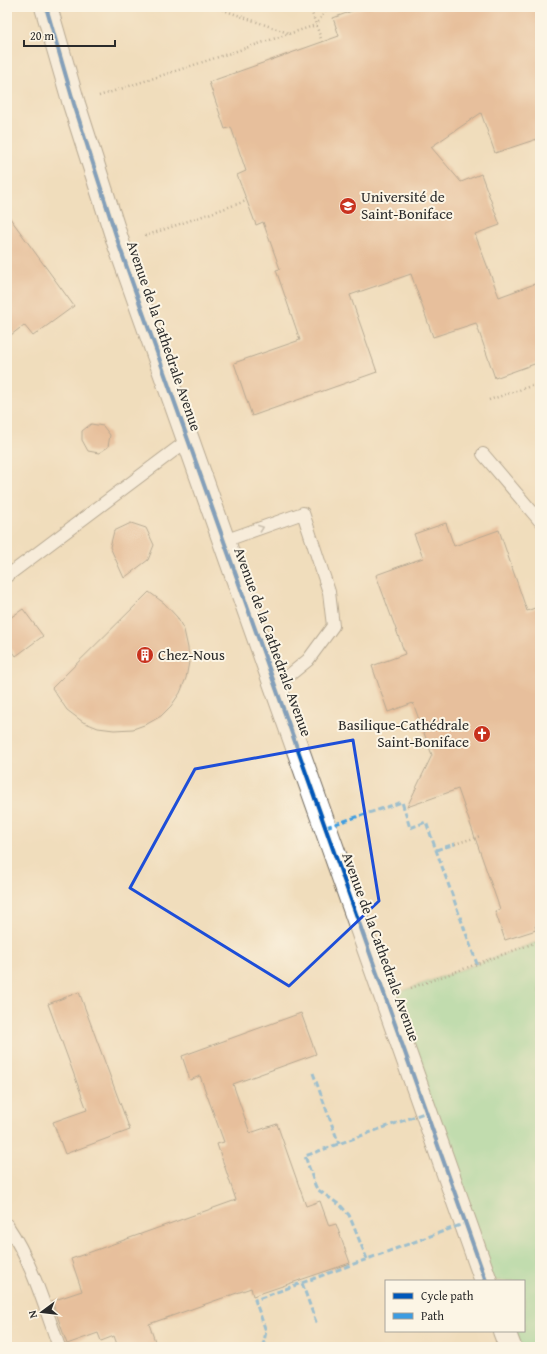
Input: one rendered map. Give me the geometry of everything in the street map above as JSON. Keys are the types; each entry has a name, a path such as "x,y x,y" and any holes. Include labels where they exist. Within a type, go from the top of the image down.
{"street":[{"name":"Avenue de la Cathedrale Avenue","path":"46,7 74,104 119,245 486,1280"},
{"path":"504,1332 510,1347"}],"lane":[{"path":"7,576 188,440"},
{"path":"483,454 540,521"},
{"path":"224,541 303,513 329,592 333,626 308,660 276,686"},
{"path":"7,1225 27,1260 59,1347"}],"path":[{"path":"215,7 289,33"},
{"path":"310,7 322,42"},
{"path":"74,104 316,25 328,7"},
{"path":"119,245 246,200"},
{"path":"489,400 540,383"},
{"path":"455,844 480,836"},
{"path":"386,997 540,941"}],"highlighted area":[{"path":"353,740 379,901 289,986 130,888 195,769"}],"green space":[{"path":"540,941 540,1347 510,1347 504,1332 525,1332 525,1280 486,1280 386,997"}],"building":[{"path":"363,7 540,7 540,138 495,153 481,113 431,147 461,182 481,174 500,225 475,234 499,297 540,282 540,362 495,378 476,323 433,337 411,274 350,295 377,372 252,416 234,363 300,340 276,270 280,269 263,222 256,225 237,175 246,171 231,127 225,129 209,82 339,36 333,18"},
{"path":"7,214 74,306 33,336 24,325 7,338"},
{"path":"91,424 103,426 110,435 108,447 99,453 88,451 82,440 82,431"},
{"path":"131,523 146,528 154,545 148,560 124,578 110,547 114,531"},
{"name":"Basilique-Cathédrale Saint-Boniface","path":"446,523 454,546 499,530 527,611 540,606 540,924 535,926 536,930 505,940 495,911 500,909 458,789 407,807 432,755 413,703 388,712 372,666 405,654 376,575 423,558 414,534"},
{"name":"Chez-Nous","path":"149,592 164,603 177,617 184,630 189,662 186,678 180,693 171,706 161,716 147,724 133,729 114,730 98,728 83,722 67,710 52,688"},
{"path":"23,609 43,636 16,656 7,643 7,620"},
{"path":"79,992 130,1130 65,1154 53,1122 87,1110 48,1004"},
{"path":"301,1013 316,1054 233,1084 250,1133 277,1124 306,1206 320,1201 329,1226 336,1224 350,1263 253,1296 251,1288 149,1324 157,1347 118,1347 114,1336 101,1341 98,1333 67,1344 52,1301 82,1291 71,1259 236,1200 217,1144 224,1142 200,1076 190,1080 182,1056"}],"marked path":[{"path":"326,827 402,802 410,828 426,822 477,964"},
{"path":"436,850 455,844"},
{"path":"313,1073 339,1144"},
{"path":"367,1259 349,1215 341,1206 317,1189 305,1156 427,1112"},
{"path":"263,1347 266,1331 255,1300 466,1223"},
{"path":"302,1283 317,1325"}],"cycle path":[{"path":"46,7 74,104 119,245 486,1280"}],"place":[{"name":"Université de Saint-Boniface","path":"348,206"},
{"name":"Chez-Nous","path":"145,655"},
{"name":"Basilique-Cathédrale Saint-Boniface","path":"482,734"}]}
